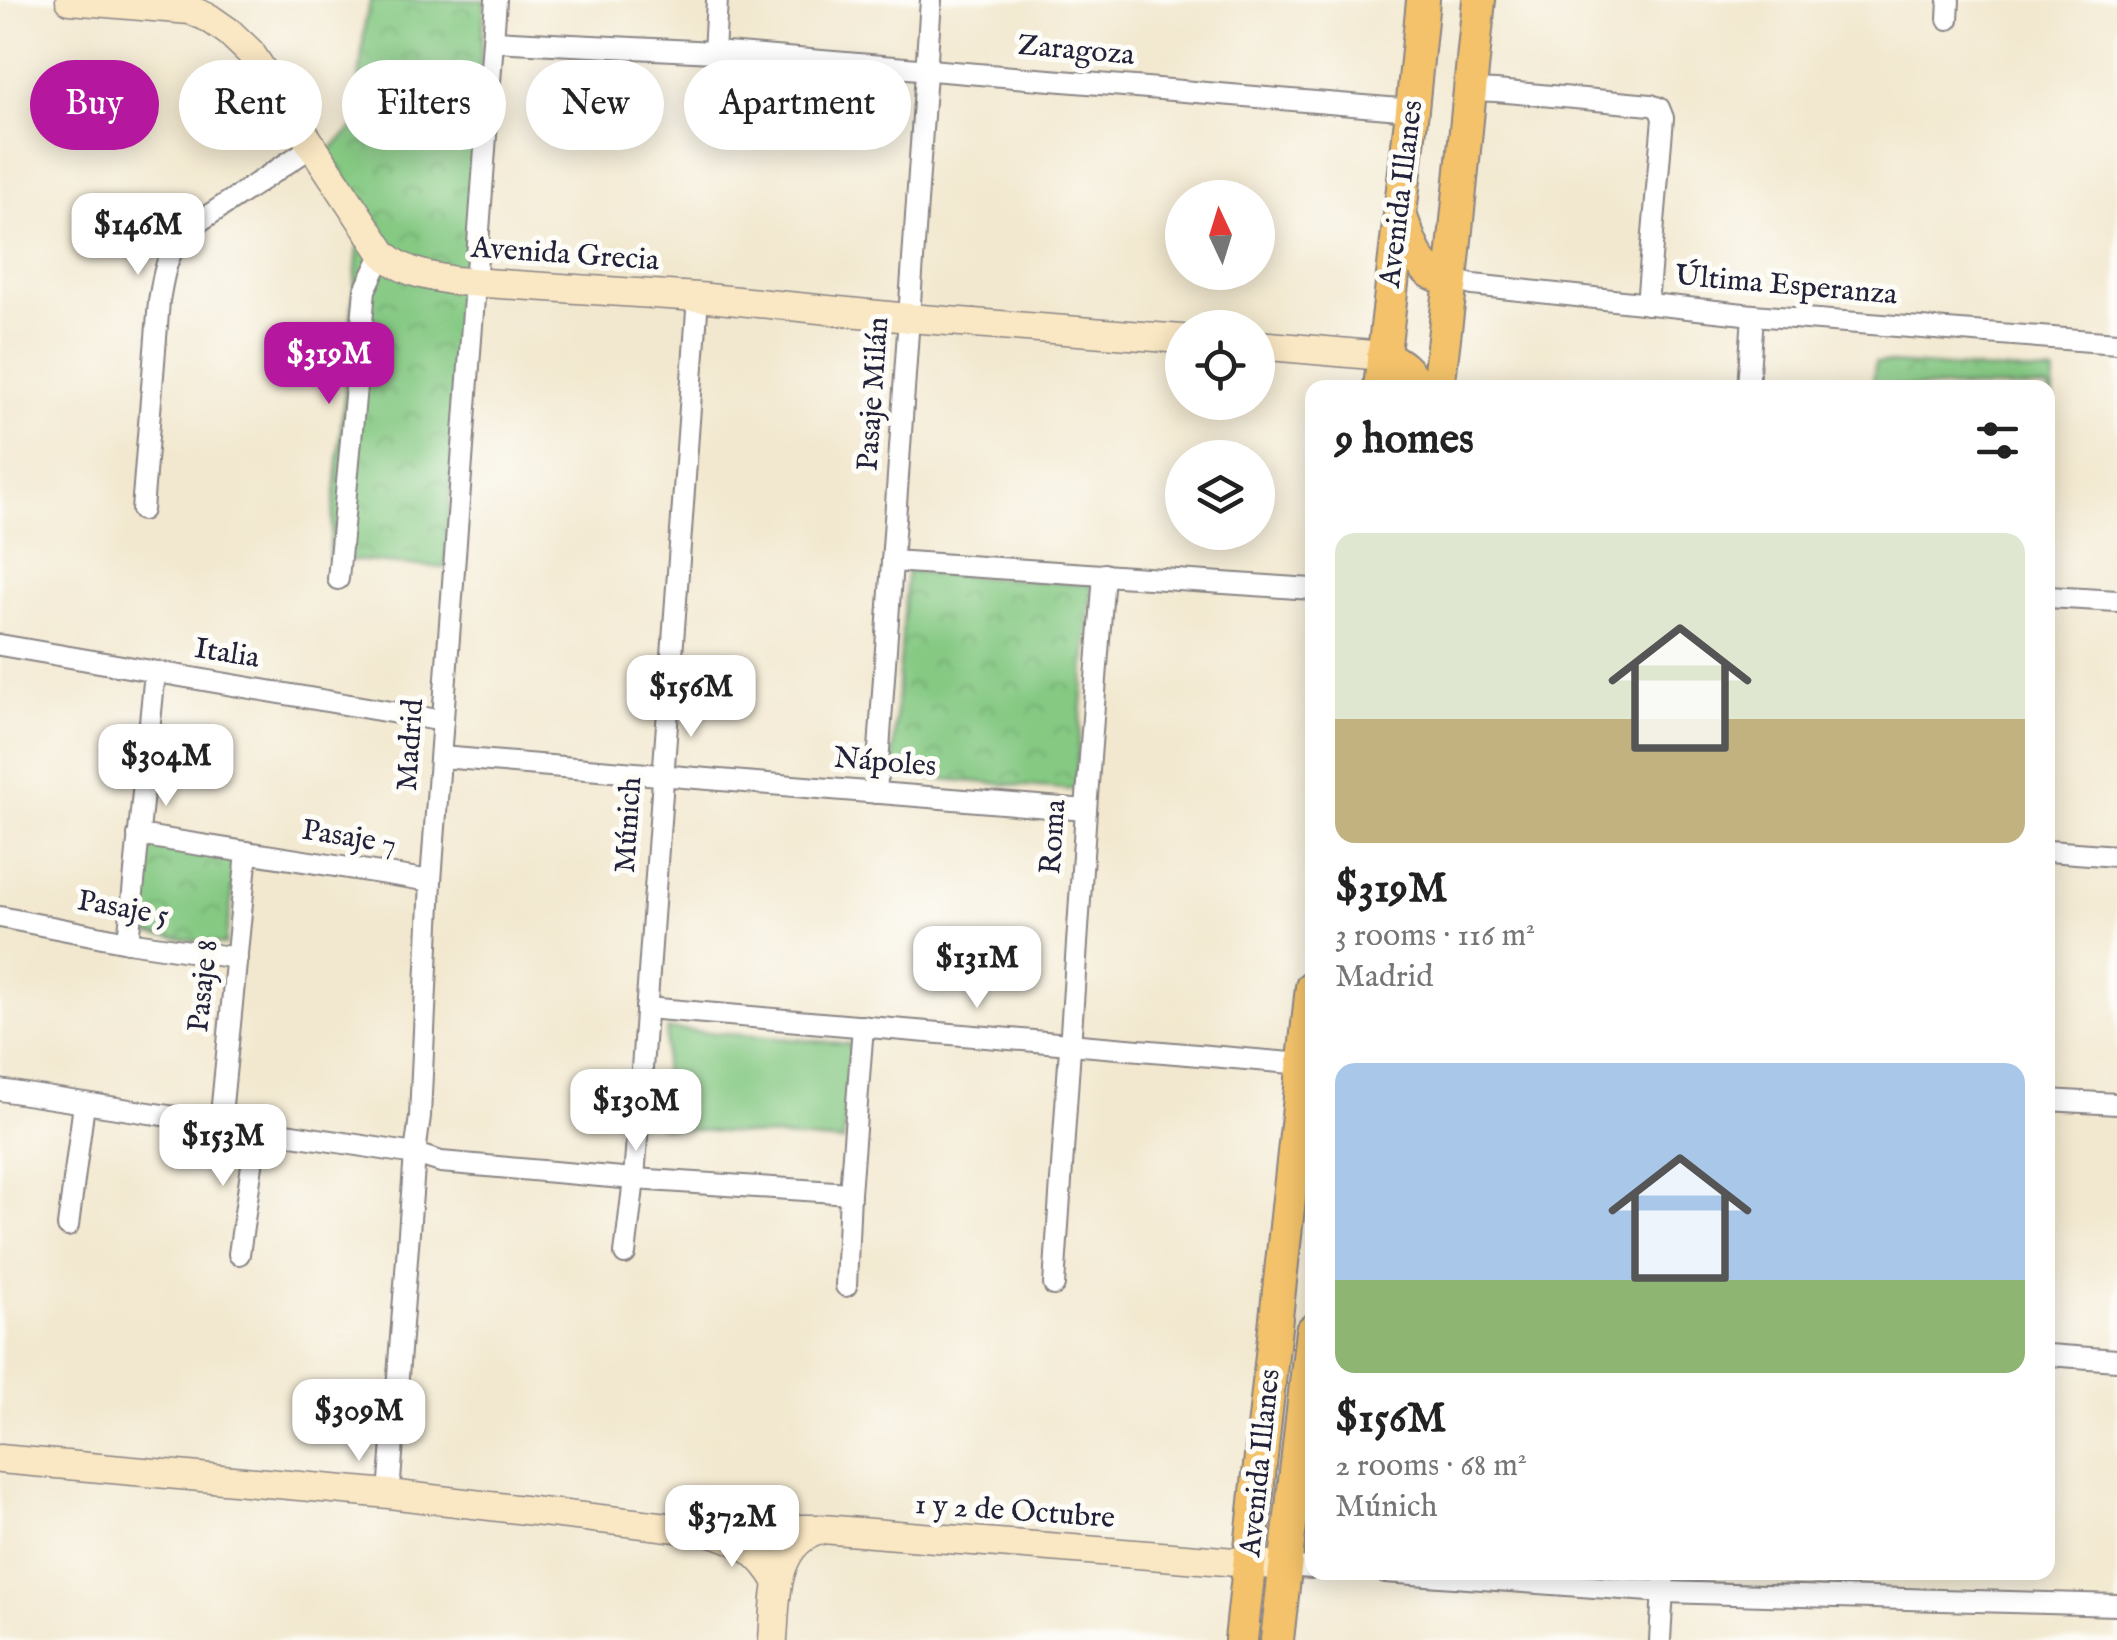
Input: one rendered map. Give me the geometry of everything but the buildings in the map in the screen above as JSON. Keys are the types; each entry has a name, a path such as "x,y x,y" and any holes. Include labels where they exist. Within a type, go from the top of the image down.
{"main road":[{"name":"Avenida Illanes","path":"1381,372 1423,0"},
{"name":"Avenida Illanes","path":"1439,380 1479,0"},
{"path":"1412,110 1445,112 1468,106"},
{"path":"1399,212 1426,268 1451,280"},
{"path":"1381,372 1397,362 1413,380"},
{"name":"Avenida Illanes","path":"1241,1640 1305,1054"},
{"name":"Avenida Illanes","path":"1277,1640 1300,1567 1305,1468"}],"street":[{"name":"Avenida Grecia","path":"70,0 190,10 229,32 255,60"},
{"name":"Madrid","path":"389,1494 420,1116 431,881 496,0"},
{"path":"714,52 717,0"},
{"name":"Pasaje Milán","path":"876,793 932,0"},
{"name":"Zaragoza","path":"494,41 714,52 1412,110"},
{"path":"1468,106 1496,90 1659,108 1663,118 1647,304"},
{"path":"142,510 159,301 173,246 197,223 307,150"},
{"name":"Avenida Grecia","path":"316,150 383,253 416,274 1165,338"},
{"path":"338,580 365,290 383,253"},
{"name":"Última Esperanza","path":"1451,280 1753,315 2117,343"},
{"name":"Múnich","path":"625,1254 634,1179 698,297"},
{"path":"1749,380 1753,315"},
{"path":"1275,349 1381,372"},
{"path":"892,561 1305,588"},
{"name":"Roma","path":"1054,1285 1104,574"},
{"path":"2055,598 2117,602"},
{"name":"Italia","path":"0,645 443,721"},
{"path":"128,942 154,672"},
{"name":"Nápoles","path":"441,756 1086,810"},
{"name":"Pasaje 7","path":"138,835 431,881"},
{"name":"Pasaje 8","path":"220,1125 248,852"},
{"path":"2055,852 2117,856"},
{"name":"Pasaje 5","path":"0,918 236,958"},
{"path":"646,1008 1304,1064"},
{"path":"846,1286 863,1026"},
{"path":"0,1090 414,1154 441,1162 850,1193"},
{"path":"2055,1100 2117,1104"},
{"path":"68,1226 84,1104"},
{"path":"239,1254 257,1131"},
{"path":"2055,1356 2117,1360"},
{"name":"1 y 2 de Octubre","path":"0,1459 389,1494 712,1532 822,1529 1300,1567"},
{"path":"773,1640 777,1582 786,1558 810,1532 822,1529"},
{"name":"1 y 2 de Octubre","path":"712,1532 754,1551 777,1582"},
{"path":"1608,1580 2117,1605"},
{"path":"1660,1640 1664,1582"}],"green space":[{"path":"371,0 485,0 481,60 361,60"},
{"path":"342,139 342,150 474,150 445,568 329,558 362,204 328,152"},
{"path":"1875,362 2054,374 2054,380 1874,380"},
{"path":"907,571 1092,585 1075,790 891,775"},
{"path":"148,843 238,856 225,945 135,932"},
{"path":"667,1029 851,1044 843,1142 659,1127"}]}
